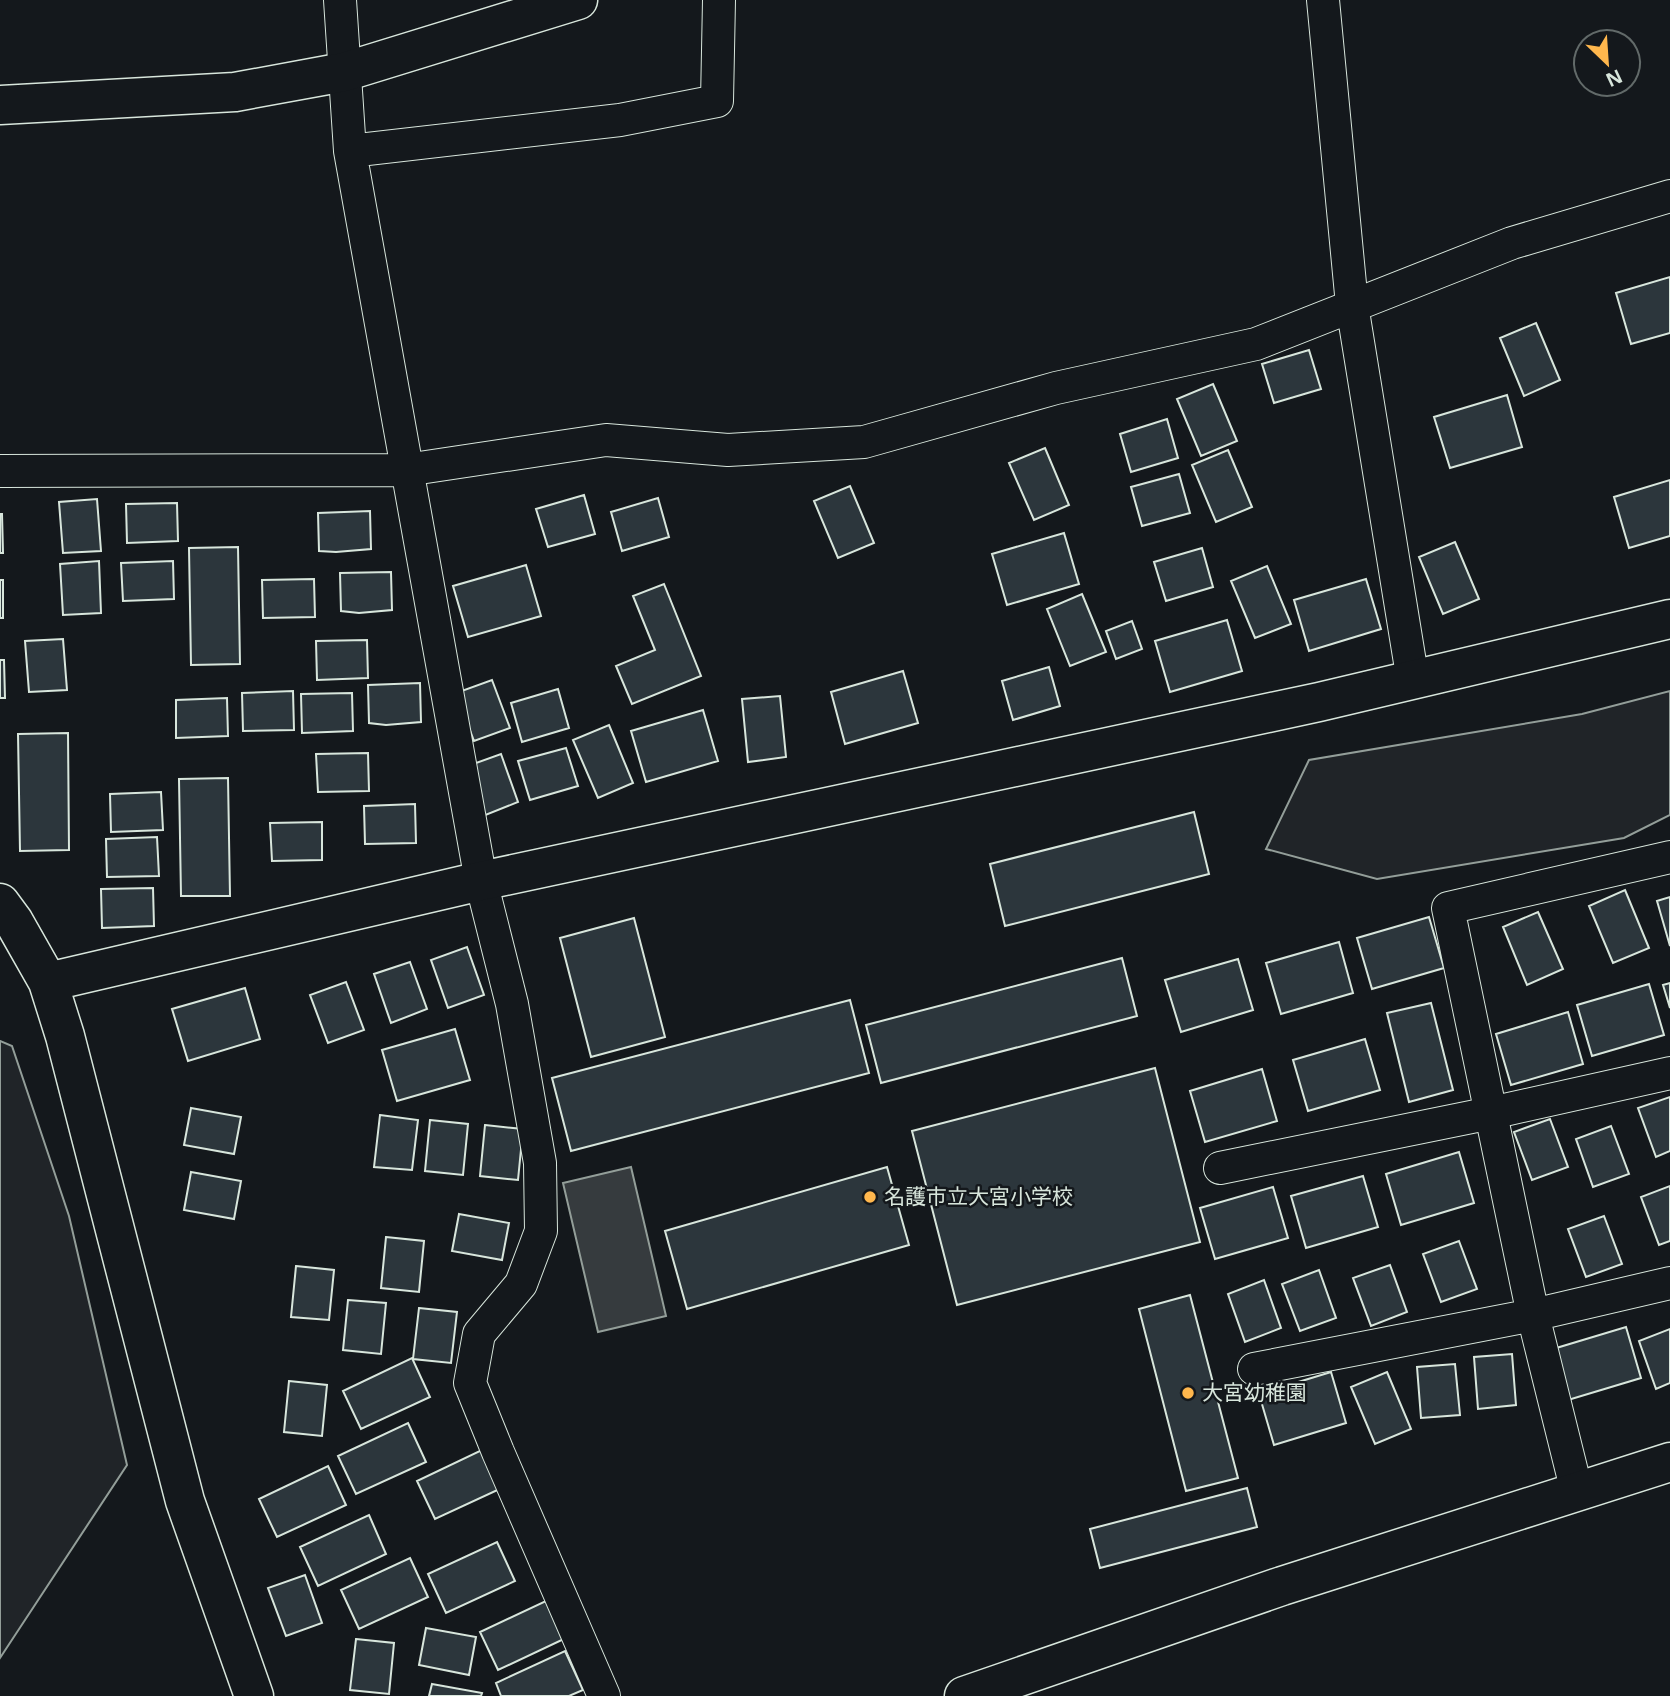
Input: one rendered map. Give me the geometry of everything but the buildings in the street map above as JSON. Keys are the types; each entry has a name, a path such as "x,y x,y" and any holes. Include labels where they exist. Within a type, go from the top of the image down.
{"street":[{"path":"340,0 350,151 481,881 512,1004 540,1163 541,1231 521,1284 479,1334 470,1383 604,1696"},
{"path":"0,105 234,92 344,72 578,0"},
{"path":"350,151 620,120 717,101 719,0"},
{"path":"1323,0 1352,305 1413,681"},
{"path":"0,471 406,470 606,440 728,450 864,442 1056,388 1256,344 1512,243 1670,196"},
{"path":"48,982 481,881 1413,681 1670,619"},
{"path":"1577,1492 1533,1315 1448,908 1670,857"},
{"path":"0,903 48,982 83,1104 185,1501 254,1696"},
{"path":"1220,1168 1491,1113 1670,1073"},
{"path":"1254,1369 1533,1315 1670,1283"},
{"path":"971,1695 1282,1586 1670,1462"}],"shaded area":[{"path":"1670,691 1670,815 1624,838 1377,879 1266,849 1309,760 1582,714"},
{"path":"0,1041 12,1046 69,1216 127,1465 0,1658"},
{"path":"631,1167 666,1316 598,1332 563,1183"}],"place":[{"name":"名護市立大宮小学校","path":"870,1197"},
{"name":"大宮幼稚園","path":"1188,1393"}]}
